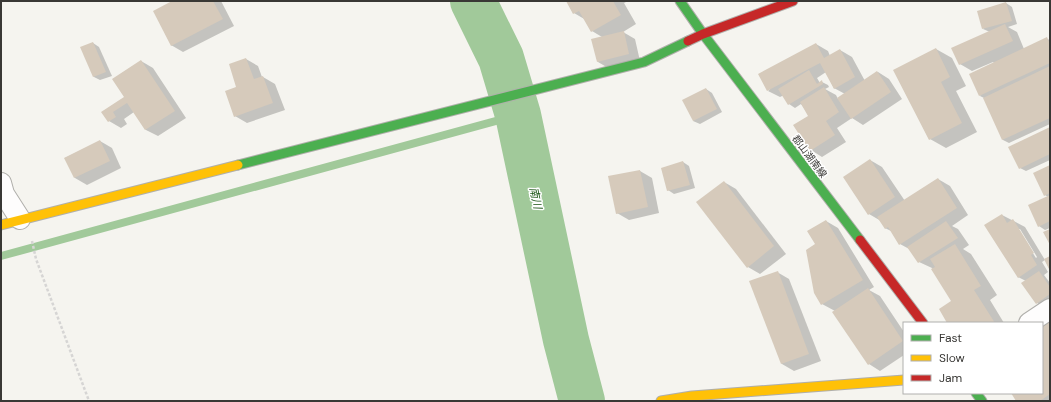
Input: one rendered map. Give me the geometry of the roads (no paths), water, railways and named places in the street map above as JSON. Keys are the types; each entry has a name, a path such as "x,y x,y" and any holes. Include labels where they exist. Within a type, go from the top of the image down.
{"street":[{"name":"郡山湖南線","path":"680,1 703,34 922,322"},
{"path":"1,225 644,62 703,34 793,1"},
{"path":"1,183 4,194 20,220"},
{"path":"1030,322 1050,309"},
{"path":"661,401 903,380"}],"waterway":[{"name":"南川","path":"473,1 501,58 518,115 566,340 582,401"},
{"path":"1,256 518,115"}]}
